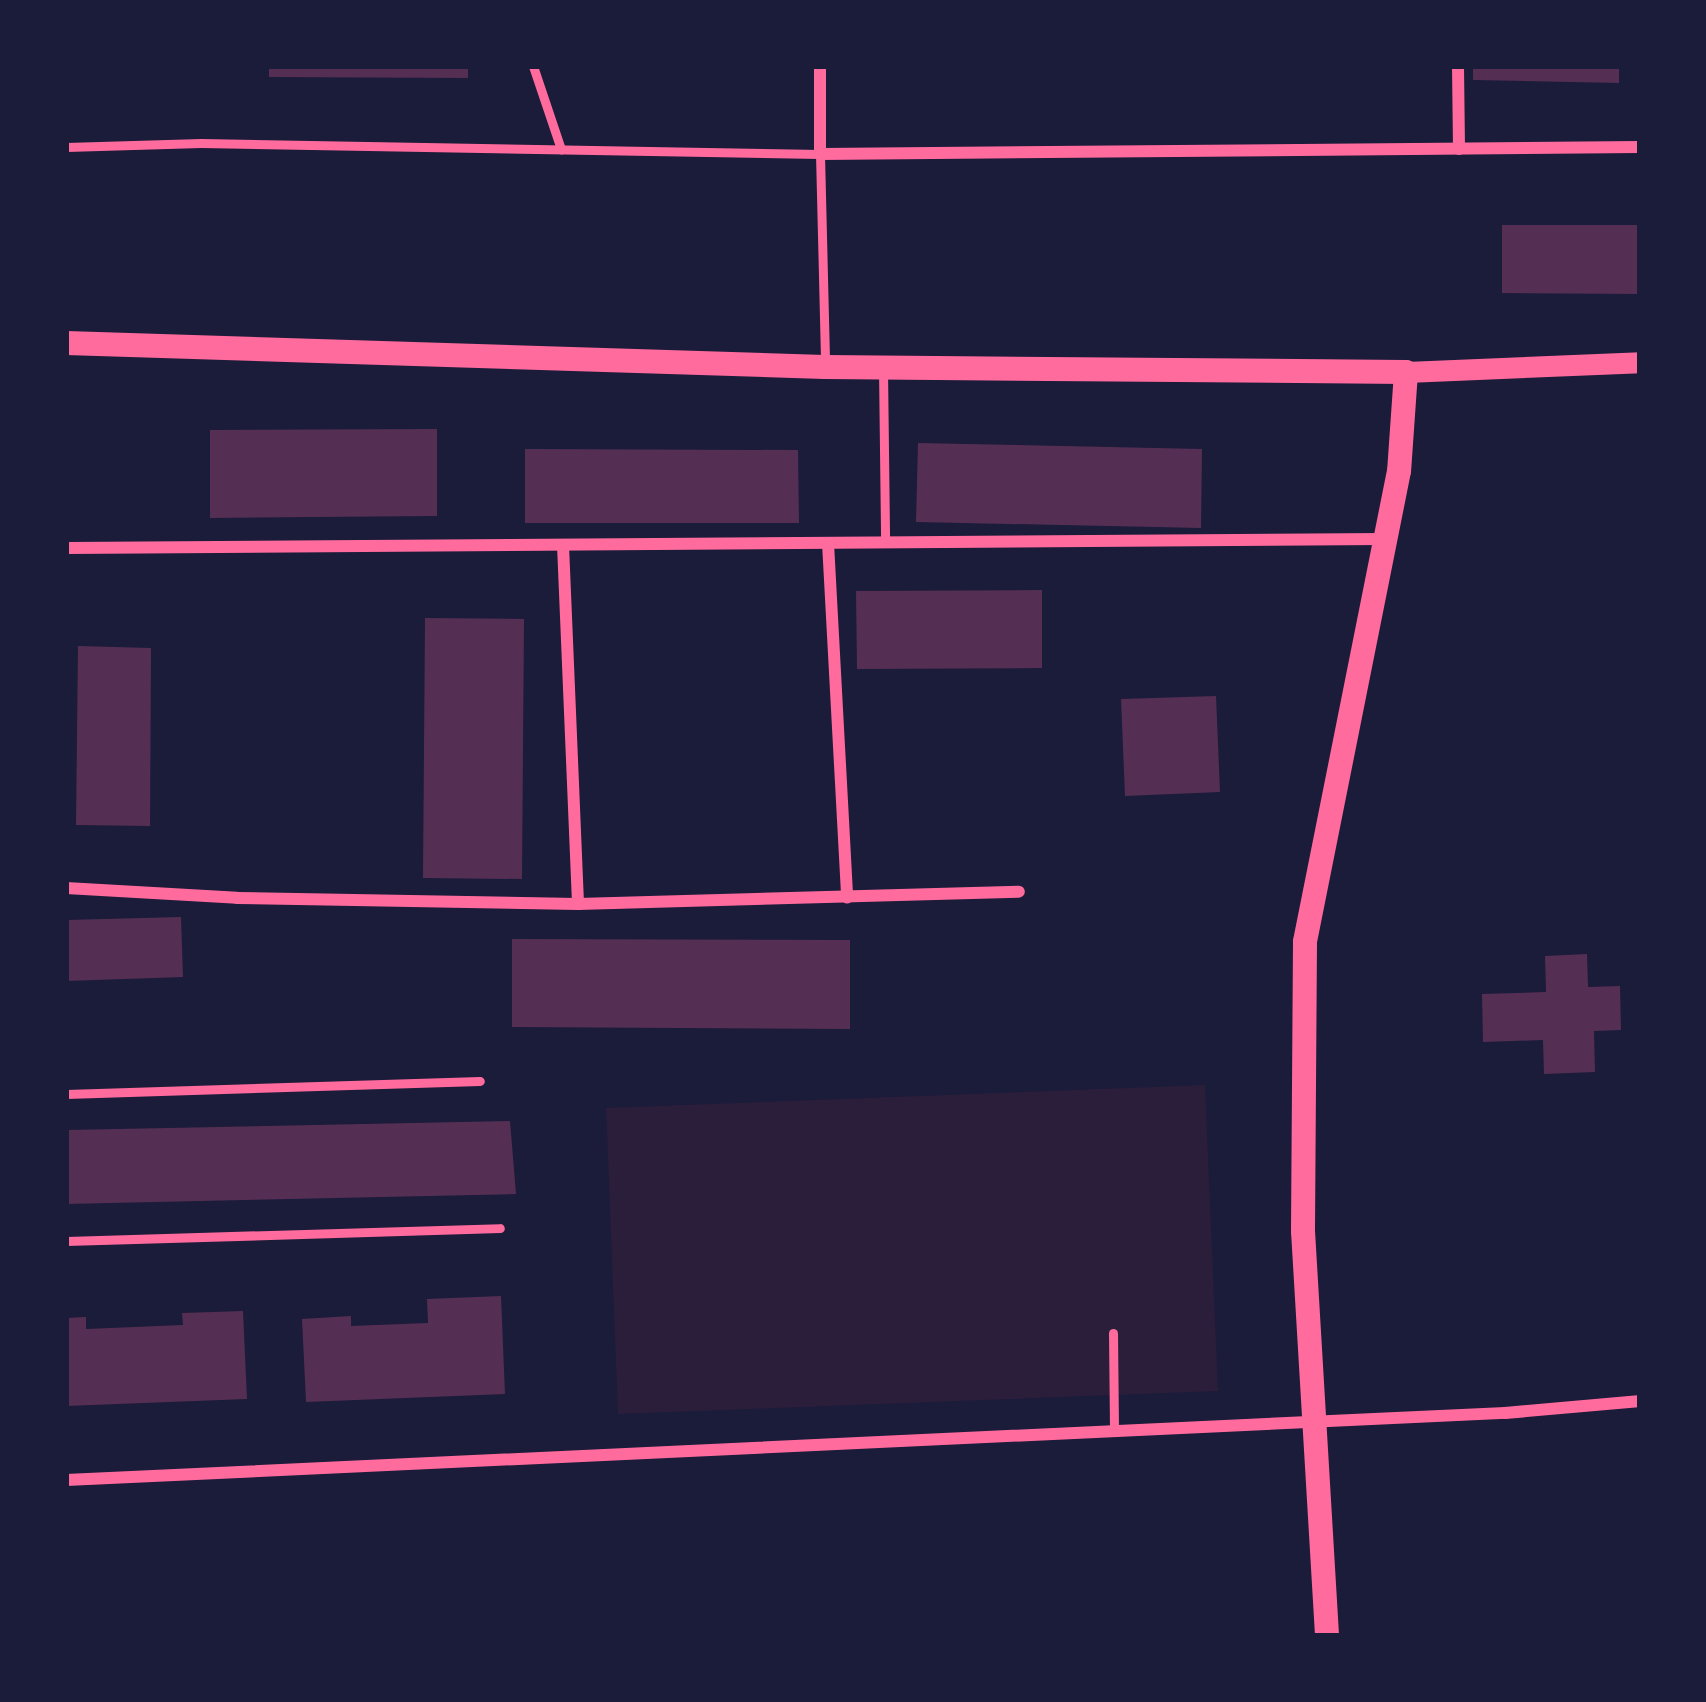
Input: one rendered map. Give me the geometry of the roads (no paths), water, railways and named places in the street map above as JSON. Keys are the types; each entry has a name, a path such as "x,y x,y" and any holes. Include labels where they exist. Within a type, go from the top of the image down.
{"main road":[{"path":"66,343 825,367 1406,372 1386,539 1305,942 1303,1231 1327,1636"}],"street":[{"path":"820,66 820,154 1640,147"},
{"path":"1458,66 1460,149"},
{"path":"1406,372 1640,362"},
{"path":"66,548 1386,539"},
{"path":"828,543 847,897"},
{"path":"563,545 578,904"},
{"path":"66,888 238,898 578,904 1019,892"},
{"path":"66,1480 1114,1432 1640,1401"}],"lane":[{"path":"533,66 561,149"},
{"path":"66,147 201,143 820,154 825,367"},
{"path":"883,368 885,542"},
{"path":"66,1094 480,1082"},
{"path":"66,1240 500,1228"},
{"path":"1113,1333 1114,1432"}]}
